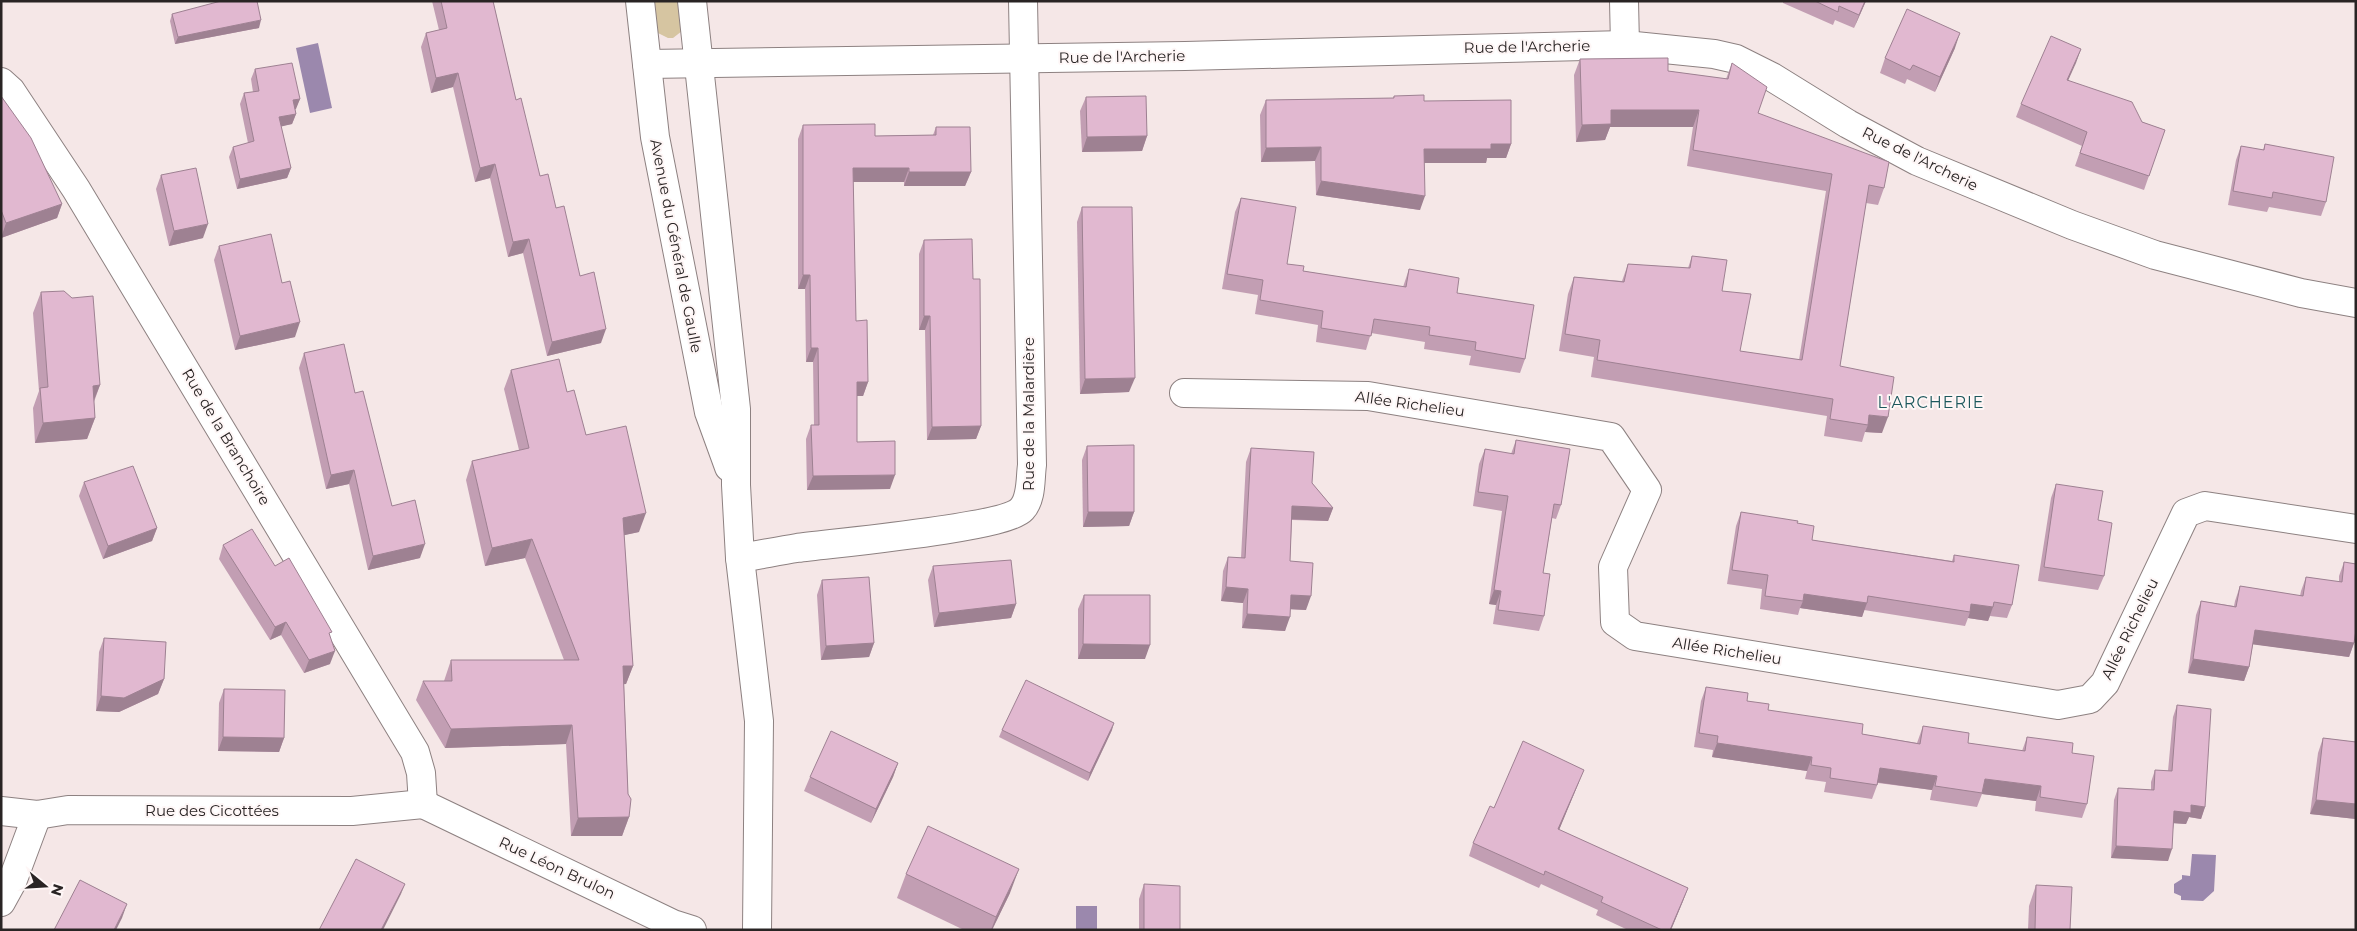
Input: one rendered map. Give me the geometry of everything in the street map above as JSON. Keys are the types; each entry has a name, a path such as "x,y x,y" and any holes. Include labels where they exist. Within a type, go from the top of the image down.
{"street":[{"name":"Avenue du Général de Gaulle","path":"640,1 655,137 709,412 736,485"},
{"name":"Avenue du Général de Gaulle","path":"692,1 736,409 736,485 740,558 759,721 756,930"},
{"name":"Rue de la Malardière","path":"740,558 794,548 978,525 1010,517 1022,510 1029,498 1032,465 1023,1"},
{"path":"1624,1 1625,45"},
{"name":"Rue de l'Archerie","path":"647,64 1024,59 1625,45 1714,54 1736,59 1772,77 1848,124 1917,161 2072,225 2155,255 2302,293 2356,303"},
{"name":"Rue de la Branchoire","path":"1,82 11,91 76,189 415,752 421,773 423,804"},
{"name":"Allée Richelieu","path":"1184,393 1368,396 1611,437 1647,490 1612,567 1615,622 1635,636 2058,705 2090,699 2105,683 2186,513 2205,506 2356,529"},
{"name":"Rue des Cicottées","path":"1,811 37,815 68,810 352,811 423,804"},
{"name":"Rue Léon Brulon","path":"423,804 661,918 692,930"},
{"path":"1,902 12,882 37,815"}],"shaded area":[{"path":"650,1 683,1 682,31 673,38 668,38 656,32"},
{"path":"318,43 332,108 310,113 296,48"},
{"path":"2192,854 2216,855 2214,891 2203,901 2181,900 2181,896 2174,893 2174,884 2182,879 2182,875 2190,876"},
{"path":"1076,906 1097,906 1097,930 1076,930"}],"building":[{"path":"221,1 257,1 261,20 178,37 172,14"},
{"path":"441,1 493,1 516,100 521,98 540,176 548,174 556,208 564,206 580,276 594,272 606,329 552,342 529,239 513,242 495,164 480,168 458,73 436,78 426,33 447,28"},
{"path":"1815,1 1865,1 1859,15 1839,6 1838,12"},
{"path":"1907,9 1960,33 1940,77 1913,65 1910,70 1885,58"},
{"path":"2051,36 2081,49 2067,80 2132,102 2142,122 2165,130 2149,176 2080,153 2087,132 2021,104"},
{"path":"1668,58 1668,71 1728,79 1732,63 1767,87 1758,113 1889,162 1884,188 1869,185 1840,366 1894,377 1888,417 1869,415 1868,425 1830,419 1833,399 1597,360 1600,340 1565,334 1574,277 1624,282 1628,264 1690,268 1692,256 1727,260 1722,291 1751,294 1740,351 1802,360 1832,174 1693,150 1699,110 1611,110 1611,124 1582,125 1580,59"},
{"path":"292,63 300,99 293,100 296,114 279,117 291,168 240,179 233,147 254,141 244,93 259,91 255,69"},
{"path":"1424,95 1424,101 1511,100 1511,144 1491,144 1491,149 1424,149 1425,196 1321,181 1321,147 1266,148 1266,100 1394,98 1394,96"},
{"path":"1,96 31,138 62,204 6,223 1,210"},
{"path":"1146,96 1147,136 1087,137 1086,97"},
{"path":"875,124 875,136 936,135 936,127 970,127 971,172 909,172 909,168 853,168 856,321 867,320 868,382 857,382 857,442 895,441 895,475 813,476 811,425 819,425 818,348 811,348 810,275 803,275 803,125"},
{"path":"2265,144 2334,157 2326,202 2273,192 2272,198 2233,191 2241,146 2264,150"},
{"path":"196,168 208,224 174,231 161,175"},
{"path":"1241,198 1296,207 1287,264 1304,266 1303,271 1406,287 1409,269 1459,278 1457,293 1534,305 1525,359 1475,350 1476,342 1429,335 1430,327 1374,319 1371,336 1321,328 1323,311 1260,300 1263,280 1227,274"},
{"path":"1082,207 1132,207 1135,378 1085,379"},
{"path":"271,234 282,283 290,281 300,322 240,336 219,246"},
{"path":"972,239 973,279 980,279 981,426 932,427 930,316 924,316 924,240"},
{"path":"64,291 72,298 93,296 100,385 93,386 95,418 43,423 40,388 48,387 41,292"},
{"path":"344,344 355,393 363,391 392,506 415,500 425,544 373,556 354,470 331,475 304,353"},
{"path":"559,359 567,392 574,390 586,435 626,426 646,513 623,518 633,666 623,666 628,794 631,799 629,817 578,818 572,725 451,729 423,681 452,681 451,660 579,660 532,539 492,548 472,461 529,448 511,370"},
{"path":"1516,440 1570,449 1561,505 1554,504 1543,573 1550,574 1544,616 1498,610 1501,591 1494,590 1508,496 1478,492 1485,449 1514,454"},
{"path":"1134,445 1134,512 1088,512 1087,446"},
{"path":"1251,448 1314,452 1312,483 1333,508 1292,506 1290,561 1313,563 1311,596 1291,595 1290,617 1247,614 1248,589 1226,587 1228,557 1245,558"},
{"path":"133,466 157,528 108,546 84,482"},
{"path":"2056,484 2103,491 2098,520 2112,523 2104,576 2044,567"},
{"path":"1741,512 1798,521 1797,523 1814,526 1812,540 1954,562 1954,555 2019,565 2012,605 1994,602 1993,607 1971,604 1970,612 1868,596 1867,603 1804,594 1803,601 1765,596 1768,575 1732,570"},
{"path":"252,529 275,566 289,558 332,632 329,633 335,651 309,660 286,622 275,627 223,545"},
{"path":"1011,560 1016,604 939,613 933,566"},
{"path":"2344,562 2356,564 2356,630 2354,643 2255,630 2249,667 2193,659 2201,601 2236,607 2240,586 2303,596 2306,577 2342,582"},
{"path":"869,577 874,643 826,646 822,580"},
{"path":"1084,595 1150,595 1150,645 1083,644"},
{"path":"104,638 166,642 164,679 124,698 101,696"},
{"path":"1026,680 1114,723 1090,773 1002,730"},
{"path":"1706,687 1748,693 1747,701 1769,704 1768,710 1863,724 1862,734 1920,744 1923,726 1969,733 1968,743 2025,751 2027,737 2073,743 2072,753 2094,756 2087,804 2040,797 2041,786 1985,779 1982,793 1935,786 1937,776 1880,768 1877,785 1830,778 1831,768 1811,765 1812,757 1717,743 1718,736 1699,733"},
{"path":"224,689 285,690 284,738 223,737"},
{"path":"2177,705 2211,709 2205,807 2191,805 2191,813 2174,811 2172,849 2116,846 2118,788 2154,790 2155,770 2172,771"},
{"path":"831,731 898,763 876,809 810,777"},
{"path":"2323,738 2356,742 2356,804 2316,800"},
{"path":"1523,741 1584,770 1558,829 1688,888 1670,930 1662,930 1601,902 1603,897 1545,871 1544,875 1473,843 1490,806 1494,808"},
{"path":"928,826 1019,869 996,917 906,874"},
{"path":"356,859 405,884 381,930 319,930"},
{"path":"80,880 127,904 114,930 54,930"},
{"path":"1144,884 1180,886 1180,930 1144,930"},
{"path":"2036,885 2072,887 2070,930 2035,930"}],"district":[{"name":"L'ARCHERIE","path":"1931,402"}]}
